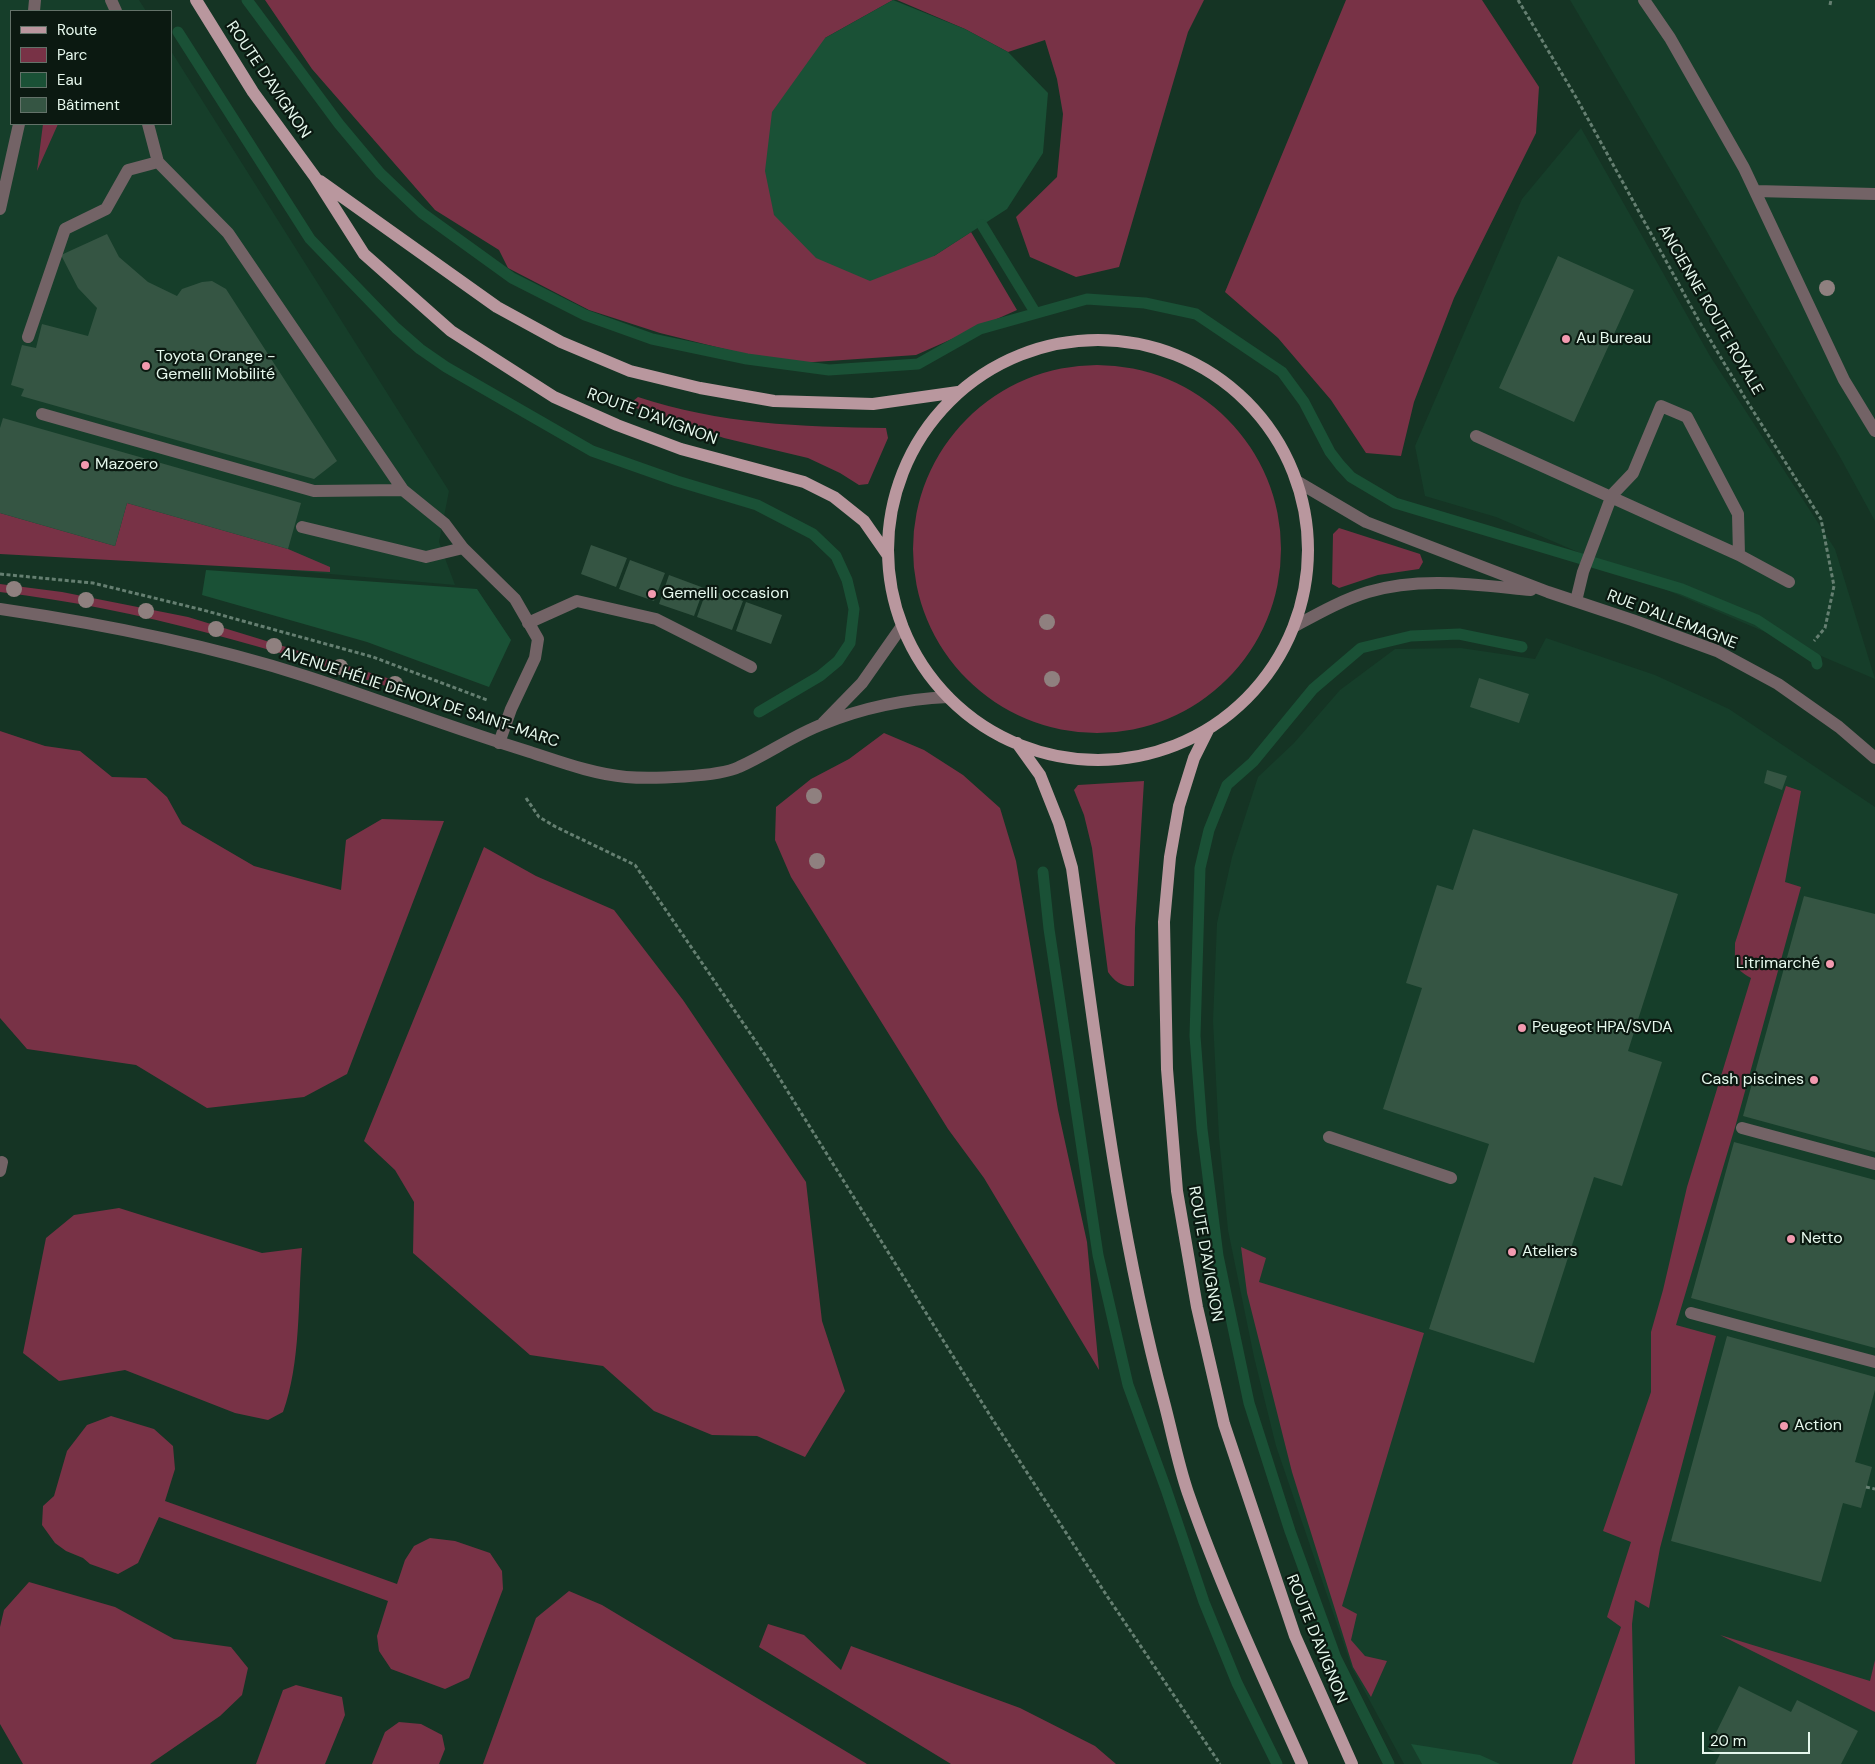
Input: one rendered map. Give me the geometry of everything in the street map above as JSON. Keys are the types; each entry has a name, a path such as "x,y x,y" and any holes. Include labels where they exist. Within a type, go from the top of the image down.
{"main road":[{"name":"ROUTE D'AVIGNON","path":"196,0 253,92 314,178 364,254 451,331 554,397 616,426 681,449 804,482 834,497 864,521 887,554"},
{"name":"ROUTE D'AVIGNON","path":"314,178 394,232 447,273 496,307 561,342 630,371 700,388 774,402 873,404 958,392"},
{"path":"1101,339 1152,347 1200,366 1242,396 1275,436 1298,482 1306,518 1309,554 1305,590 1295,626 1280,657 1260,685 1235,710 1208,730 1163,750 1114,759 1064,757 1016,743 980,724 948,697 922,664 902,626 891,591 887,554 891,509 905,465 928,426 958,392 1001,363 1049,345 1101,339"},
{"name":"ROUTE D'AVIGNON","path":"1208,730 1194,758 1179,806 1170,857 1164,922 1167,1070 1177,1191 1197,1307 1224,1424 1295,1636 1352,1764"},
{"path":"1016,743 1040,776 1059,823 1072,868 1112,1155 1129,1249 1150,1351 1188,1492 1250,1647 1302,1764"}],"street":[{"path":"1644,0 1670,38 1756,191 1844,380 1875,431"},
{"path":"0,209 19,125"},
{"path":"148,125 158,162 228,233 403,490 445,524 463,548 514,599 538,639 535,658 511,709 499,742"},
{"path":"28,337 66,229 106,209 128,170 158,162"},
{"path":"1756,191 1875,194"},
{"path":"1576,601 1583,572 1612,495 1633,473 1661,406 1687,417 1738,514 1740,555"},
{"path":"42,414 314,492 403,490"},
{"path":"1476,436 1612,495 1740,555 1789,582"},
{"name":"RUE D'ALLEMAGNE","path":"1298,482 1366,522 1548,592 1717,651 1778,684 1839,727 1875,758"},
{"path":"302,527 426,557 463,548"},
{"name":"RUE D'ALLEMAGNE","path":"1295,626 1338,604 1369,592 1416,584 1468,584 1548,592"},
{"path":"528,623 577,601 656,619 751,667"},
{"name":"AVENUE HÉLIE DENOIX DE SAINT-MARC","path":"0,609 92,623 193,645 304,675 499,742 582,768 626,777 674,777 736,769 822,724 882,705 919,699 948,697"},
{"name":"AVENUE HÉLIE DENOIX DE SAINT-MARC","path":"822,724 862,683 902,626"},
{"path":"1742,1128 1875,1164"},
{"path":"1329,1137 1451,1178"},
{"path":"1691,1313 1875,1362"}],"path":[{"name":"ANCIENNE ROUTE ROYALE","path":"1518,0 1577,99 1704,330 1821,519 1834,586 1825,628 1814,641"},
{"path":"1830,0 1830,5"},
{"path":"0,574 93,583 203,610 373,657 511,709"},
{"path":"526,798 539,817 556,827 635,864 765,1055 991,1416 1107,1596 1220,1764"},
{"path":"1866,1487 1875,1489"}],"shaded area":[{"path":"0,0 139,0 145,10 10,10 10,125 172,125 172,53 449,491 439,542 455,585 149,558 0,549"},
{"path":"1570,0 1875,0 1875,521 1840,457"},
{"path":"1581,128 1710,356 1835,549 1875,679 1496,517 1425,496 1415,446 1522,199"},
{"path":"1546,638 1655,675 1729,709 1875,807 1875,1764 1404,1764 1352,1668 1276,1446 1254,1357 1228,1230 1219,1138 1213,1021 1217,923 1232,857 1258,777 1294,743 1340,690 1395,649 1461,648 1535,659"}],"green space":[{"path":"265,0 893,0 825,38 934,256 971,232 1017,310 916,355 785,364 660,333 589,310 508,268 499,250 435,210 312,69"},
{"path":"897,0 1204,0 1188,32 1119,267 1076,277 1030,257 1016,217 1057,177 1063,114 1057,79 1045,40 1008,52 965,29"},
{"path":"1346,0 1482,0 1539,87 1536,133 1454,298 1414,402 1401,456 1366,453 1331,400 1278,338 1225,292"},
{"path":"43,125 58,125 37,171"},
{"path":"1097,365 1133,369 1167,379 1199,396 1227,419 1250,447 1267,479 1277,513 1281,549 1277,585 1267,619 1250,651 1227,679 1199,702 1167,719 1133,729 1097,733 1061,729 1027,719 995,702 967,679 944,651 927,619 917,585 913,549 917,513 927,479 944,447 967,419 995,396 1027,379 1061,369"},
{"path":"638,397 699,413 760,422 823,427 886,428 888,438 868,484 859,485 840,473 808,458 724,438 633,407 633,401"},
{"path":"127,503 288,549 330,567 330,572 0,554 0,513 115,546"},
{"path":"1339,528 1420,554 1423,562 1419,569 1378,575 1339,588 1332,584 1333,534"},
{"path":"0,584 62,592 188,617 410,685 407,693 307,661 206,632 104,609 0,592"},
{"path":"0,731 45,746 80,751 112,777 146,778 167,797 182,824 254,866 341,890 346,840 382,819 444,821 347,1074 304,1097 207,1108 136,1065 27,1049 0,1018"},
{"path":"884,733 924,750 963,775 1000,808 1016,861 1058,1110 1087,1242 1099,1370 984,1178 948,1129 791,877 775,840 776,807 811,779 849,759"},
{"path":"1144,781 1135,928 1134,986 1126,986 1113,979 1108,972 1092,848 1084,815 1074,790 1078,785"},
{"path":"1786,786 1801,791 1785,882 1801,887 1736,1124 1676,1325 1716,1336 1660,1548 1649,1608 1635,1600 1632,1624 1635,1764 1572,1764 1621,1627 1607,1617 1631,1542 1603,1531 1651,1392 1651,1332 1663,1290 1687,1187 1751,978 1736,965 1735,943"},
{"path":"484,847 536,876 614,910 683,1000 806,1182 822,1321 845,1391 805,1457 757,1436 712,1435 654,1411 603,1366 530,1355 413,1253 414,1202 395,1170 364,1141"},
{"path":"119,1208 262,1253 302,1248 296,1352 289,1393 283,1412 268,1420 235,1413 125,1370 59,1381 23,1353 46,1238 74,1215"},
{"path":"1241,1247 1266,1258 1259,1282 1424,1333 1342,1606 1357,1614 1351,1640 1365,1656 1387,1661 1371,1697 1353,1667 1292,1472 1247,1293"},
{"path":"111,1416 154,1429 173,1446 175,1469 165,1501 397,1584 405,1560 414,1546 430,1538 455,1541 490,1553 502,1571 503,1589 469,1678 445,1689 391,1669 379,1651 377,1636 388,1601 159,1517 138,1563 118,1574 90,1564 83,1558 66,1551 55,1543 42,1525 43,1506 54,1496 67,1451 87,1425"},
{"path":"29,1582 115,1607 174,1639 231,1647 248,1668 242,1695 220,1716 150,1764 23,1764 0,1724 0,1627 4,1610"},
{"path":"569,1591 602,1605 867,1764 483,1764 536,1618"},
{"path":"768,1624 804,1635 841,1670 851,1646 1020,1708 1095,1746 1116,1764 951,1764 759,1647"},
{"path":"1720,1635 1870,1681 1875,1660 1875,1712"},
{"path":"296,1685 342,1697 345,1715 325,1764 256,1764 283,1690"},
{"path":"399,1722 421,1724 442,1735 445,1749 439,1764 372,1764 385,1732"}],"water":[{"path":"893,0 965,29 1008,52 1048,93 1043,153 1007,209 934,256 870,281 816,258 774,215 765,171 772,112 825,38"},
{"path":"206,570 477,589 511,640 489,687 367,642 202,595"},
{"path":"1411,1744 1480,1755 1500,1764 1422,1764"}],"building":[{"name":"Toyota Orange - Gemelli Mobilité","path":"107,234 119,257 148,282 177,296 182,289 202,282 212,281 226,289 337,461 314,479 21,396 24,389 11,385 22,345 36,348 42,324 88,336 97,308 78,288 61,255"},
{"name":"Au Bureau","path":"1558,256 1634,290 1574,422 1499,388"},
{"name":"Mazoero","path":"3,418 301,503 288,549 127,503 115,546 0,513 0,428"},
{"path":"591,545 627,558 616,587 581,574"},
{"path":"630,560 665,573 654,601 619,589"},
{"path":"669,575 704,588 694,616 659,604"},
{"path":"707,589 743,601 732,630 697,617"},
{"path":"746,602 782,615 771,644 736,631"},
{"path":"1479,678 1529,694 1519,723 1470,707"},
{"path":"1767,770 1787,776 1782,790 1764,783"},
{"name":"Peugeot HPA/SVDA","path":"1473,829 1678,894 1628,1051 1662,1062 1622,1186 1594,1177 1534,1363 1429,1329 1489,1144 1383,1109 1422,988 1406,983 1437,885 1453,890"},
{"path":"1804,896 1875,914 1875,1152 1743,1116"},
{"name":"Netto","path":"1734,1142 1875,1180 1875,1348 1691,1298"},
{"name":"Action","path":"1727,1336 1875,1377 1875,1390 1855,1462 1872,1467 1861,1508 1843,1503 1821,1582 1671,1541"},
{"path":"1739,1686 1791,1712 1797,1700 1858,1731 1841,1764 1715,1764 1720,1754 1708,1749"}],"waterway":[{"path":"247,0 339,124 380,173 422,213 512,278 585,315 652,339 747,359 829,370 918,364 980,329 1087,299 1145,303 1196,314 1282,372 1304,402 1330,452 1340,465 1351,477 1395,503 1682,589 1757,620 1816,659 1817,664"},
{"path":"178,32 310,239 396,328 420,349 446,367 592,451 677,481 757,505 813,534 836,556 847,580 854,609 850,643 838,661 820,676 759,712"},
{"path":"982,225 1035,312"},
{"path":"1389,1764 1336,1658 1290,1531 1249,1403 1218,1256 1202,1129 1195,1036 1200,868 1209,830 1227,785 1253,762 1313,689 1361,648 1411,636 1459,634 1522,647"},
{"path":"1043,872 1049,929 1098,1255 1128,1385 1204,1602 1237,1683 1277,1764"}],"place":[{"name":"Au Bureau","path":"1566,339"},
{"name":"Toyota Orange - Gemelli Mobilité","path":"146,366"},
{"name":"Mazoero","path":"85,465"},
{"name":"Gemelli occasion","path":"652,594"},
{"name":"Litrimarché","path":"1830,964"},
{"name":"Peugeot HPA/SVDA","path":"1522,1028"},
{"name":"Cash piscines","path":"1814,1080"},
{"name":"Netto","path":"1791,1239"},
{"name":"Ateliers","path":"1512,1252"},
{"name":"Action","path":"1784,1426"}]}
